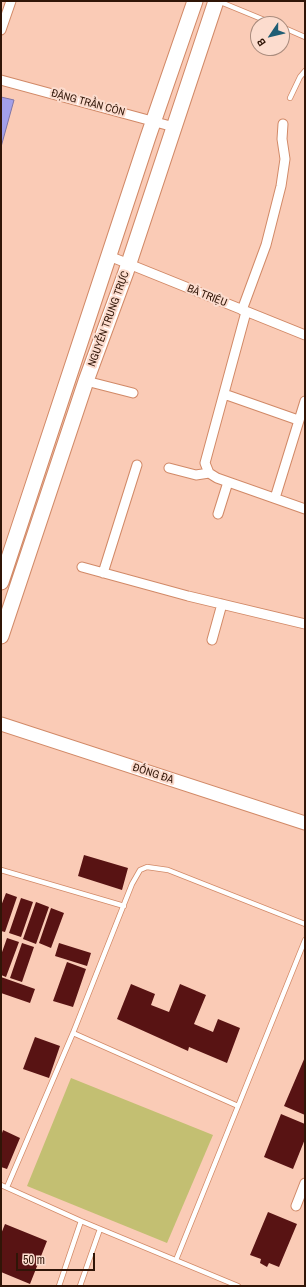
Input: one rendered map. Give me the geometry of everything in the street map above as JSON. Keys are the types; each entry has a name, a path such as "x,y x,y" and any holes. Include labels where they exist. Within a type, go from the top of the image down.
{"main road":[{"name":"NGUYỄN TRUNG TRỰC","path":"1,582 195,1"},
{"name":"NGUYỄN TRUNG TRỰC","path":"1,636 86,381 128,264 217,1"}],"street":[{"path":"1,30 11,1"},
{"name":"ĐẶNG TRẦN CÔN","path":"1,80 174,126"},
{"path":"209,473 205,463 224,394 244,311 266,245 281,186 285,159 282,139 283,124"},
{"name":"BÀ TRIỆU","path":"109,256 305,335"},
{"path":"86,381 133,393"},
{"path":"224,394 298,420"},
{"path":"275,498 305,401"},
{"path":"103,573 137,465"},
{"path":"169,468 196,475 209,473 228,482 305,509"},
{"path":"218,514 228,482"},
{"path":"82,567 305,624"},
{"path":"212,640 222,604"},
{"name":"ĐỐNG ĐA","path":"1,724 305,823"},
{"path":"296,1206 305,1183"}],"lane":[{"path":"217,1 254,16"},
{"path":"290,30 305,37"},
{"path":"290,98 305,71"},
{"path":"6,1187 73,1033 140,870 147,867 168,870 305,924"},
{"path":"1,870 124,906"},
{"path":"176,1260 305,940"},
{"path":"73,1033 238,1106"},
{"path":"1,1185 81,1221 238,1286"},
{"path":"59,1286 81,1221"},
{"path":"80,1286 100,1229"}],"shaded area":[{"path":"1,97 14,100 1,147"},
{"path":"71,1078 213,1135 167,1243 27,1186"}],"building":[{"path":"84,855 128,868 122,890 78,876"},
{"path":"6,893 17,897 5,932 1,931 1,906"},
{"path":"21,898 33,902 21,937 9,933"},
{"path":"36,902 49,907 36,944 23,939"},
{"path":"51,908 64,913 51,948 39,943"},
{"path":"7,938 19,942 6,977 1,975 1,955"},
{"path":"22,943 34,947 22,982 10,978"},
{"path":"59,943 91,953 87,966 55,956"},
{"path":"67,962 86,969 73,1007 53,1001"},
{"path":"1,977 35,989 30,1003 1,993"},
{"path":"131,984 155,994 151,1005 169,1012 180,984 206,995 194,1024 213,1032 218,1019 240,1028 227,1063 189,1047 188,1051 117,1019"},
{"path":"35,1037 60,1046 49,1078 23,1069"},
{"path":"305,1057 305,1115 284,1106"},
{"path":"281,1114 305,1124 305,1139 293,1169 264,1157"},
{"path":"3,1130 20,1138 7,1169 1,1167 1,1136"},
{"path":"268,1212 297,1224 279,1267 269,1263 267,1267 260,1263 261,1259 250,1255"},
{"path":"5,1224 47,1241 30,1284 1,1272 1,1234"}]}
